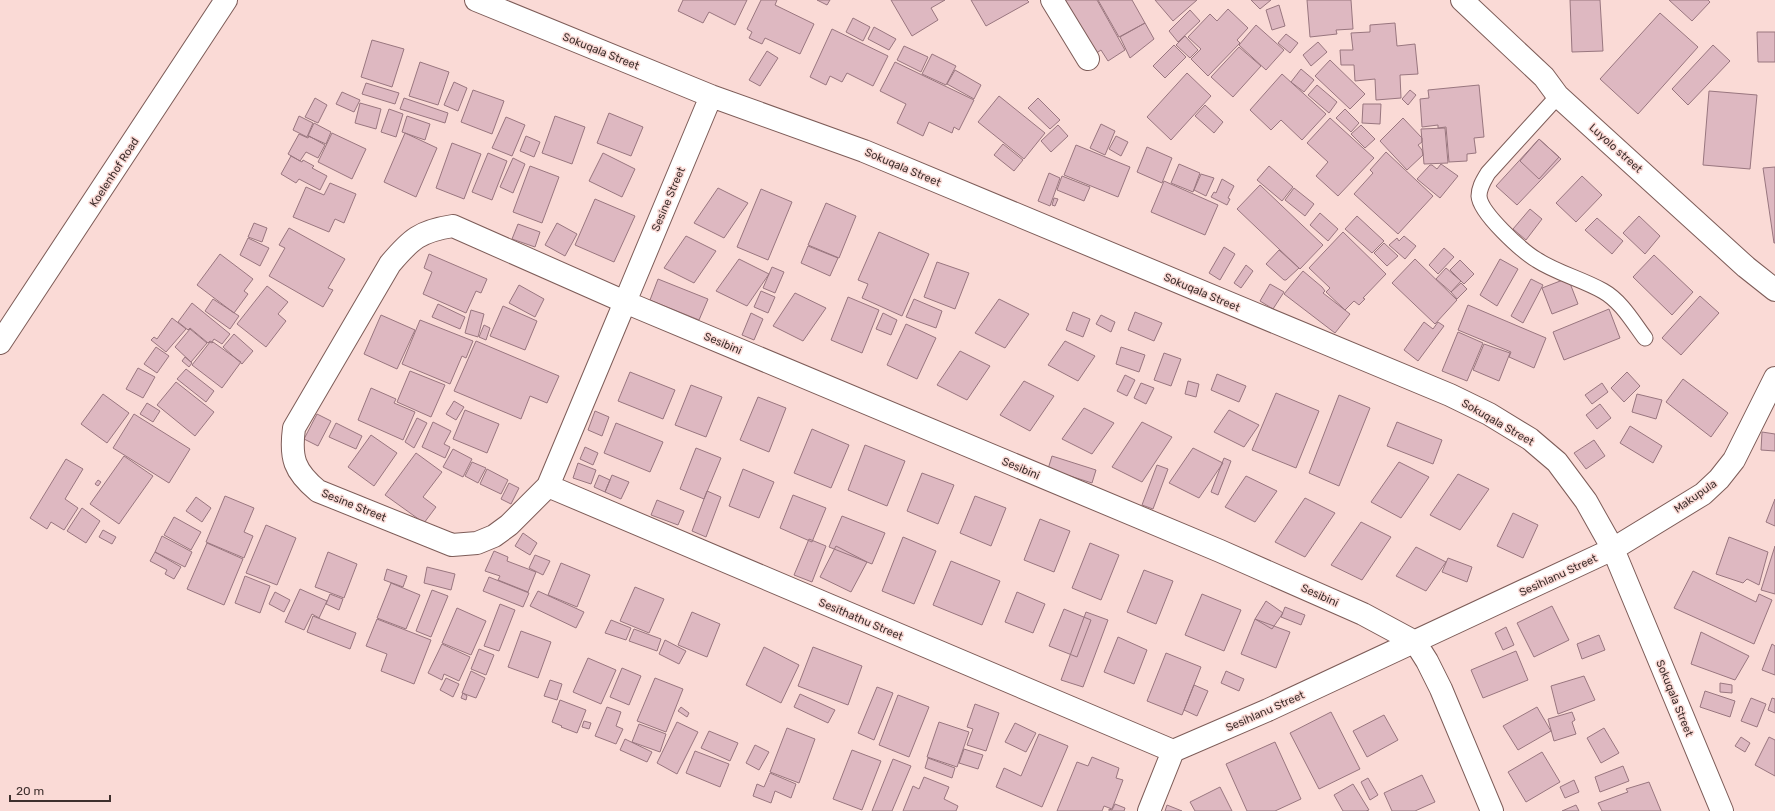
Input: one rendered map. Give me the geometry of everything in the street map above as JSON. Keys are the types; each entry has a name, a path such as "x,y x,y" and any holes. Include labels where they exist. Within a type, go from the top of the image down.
{"street":[{"name":"Koelenhof Road","path":"0,343 226,0"},
{"name":"Sokuqala Street","path":"476,0 711,96 864,151 1450,395 1489,414 1530,439 1557,462 1586,501 1613,549 1722,811"},
{"path":"1052,0 1088,59"},
{"name":"Luyolo street","path":"1462,0 1544,76 1558,96 1746,267 1775,290"},
{"name":"Sesine Street","path":"625,302 453,226 436,228 421,234 407,244 390,264 294,428 291,448 296,467 305,480 318,491 452,545 477,543 494,536 509,525 548,486 625,302 711,96"},
{"name":"Sesibini","path":"625,302 1220,551 1363,614 1415,642"},
{"name":"Makupula","path":"1613,549 1702,494 1719,479 1734,460 1775,378"},
{"name":"Sesithathu Street","path":"548,486 1173,751"},
{"name":"Sesihlanu Street","path":"1173,751 1268,710 1613,549"},
{"path":"1415,642 1427,661 1441,689 1492,811"},
{"path":"1149,811 1173,751"}],"lane":[{"path":"1558,96 1488,174 1481,184 1479,197 1486,212 1517,244 1537,260 1604,291 1623,309 1645,338"}],"building":[{"path":"683,0 747,0 735,25 709,12 703,23 678,11"},
{"path":"761,0 777,0 775,5 814,24 800,54 765,38 762,44 749,38 752,32 747,29"},
{"path":"817,0 830,0 827,5"},
{"path":"891,0 945,0 931,8 938,20 912,36"},
{"path":"971,0 1027,0 1029,2 986,26"},
{"path":"1063,0 1097,0 1125,50 1108,61 1101,50 1095,54"},
{"path":"1098,0 1132,0 1145,23 1119,37"},
{"path":"1155,0 1197,0 1173,21"},
{"path":"1251,0 1271,0 1260,9"},
{"path":"1307,0 1351,0 1353,29 1336,30 1337,34 1310,37"},
{"path":"1570,0 1600,0 1603,51 1572,52"},
{"path":"1669,0 1708,0 1710,2 1692,21"},
{"path":"1279,5 1285,26 1272,30 1266,10"},
{"path":"1228,9 1248,28 1237,40 1240,43 1208,76 1191,59 1201,49 1188,37 1210,14 1217,21"},
{"path":"1190,10 1200,21 1178,42 1169,31"},
{"path":"1660,13 1698,47 1638,114 1600,79"},
{"path":"853,18 870,27 863,41 846,32"},
{"path":"1145,23 1154,39 1130,58 1120,37"},
{"path":"1395,23 1397,46 1415,44 1418,74 1400,75 1401,98 1376,100 1375,79 1355,81 1354,65 1341,65 1340,50 1353,50 1351,33 1370,32 1370,25"},
{"path":"1256,25 1284,50 1266,70 1239,45"},
{"path":"874,27 896,39 889,50 868,39"},
{"path":"832,29 888,56 873,86 847,73 842,82 830,76 826,85 810,77"},
{"path":"1757,32 1775,32 1775,62 1758,62"},
{"path":"1286,34 1298,43 1290,53 1278,43"},
{"path":"1185,36 1198,50 1190,58 1176,45"},
{"path":"372,40 404,49 392,87 361,77"},
{"path":"1318,42 1327,52 1311,66 1303,55"},
{"path":"1174,45 1186,57 1165,78 1153,66"},
{"path":"1713,45 1730,61 1688,105 1672,89"},
{"path":"904,46 928,57 921,72 897,60"},
{"path":"1239,47 1261,66 1233,97 1211,77"},
{"path":"767,51 778,58 760,86 749,80"},
{"path":"932,54 956,66 946,85 922,74"},
{"path":"1330,60 1365,94 1350,109 1315,76"},
{"path":"420,62 449,72 438,105 409,96"},
{"path":"895,62 974,100 959,130 954,127 952,133 929,122 923,136 897,123 906,104 880,91"},
{"path":"1301,69 1314,80 1304,92 1291,82"},
{"path":"955,70 981,85 974,99 947,84"},
{"path":"1187,73 1211,96 1171,140 1147,117"},
{"path":"1282,74 1326,114 1302,140 1281,120 1271,130 1250,110"},
{"path":"454,82 467,88 458,111 444,105"},
{"path":"366,83 399,93 395,104 362,94"},
{"path":"1317,85 1337,102 1329,113 1308,95"},
{"path":"1479,85 1484,137 1474,138 1476,153 1467,154 1467,161 1449,162 1446,127 1438,128 1438,125 1422,127 1420,99 1429,98 1428,90"},
{"path":"473,90 504,101 492,134 461,122"},
{"path":"1410,90 1416,95 1408,105 1402,99"},
{"path":"1709,91 1757,95 1750,169 1703,165"},
{"path":"342,92 360,100 354,112 336,104"},
{"path":"999,96 1045,133 1024,159 978,122"},
{"path":"315,98 327,105 318,123 305,117"},
{"path":"404,98 448,113 445,123 400,109"},
{"path":"1038,98 1060,120 1050,129 1028,108"},
{"path":"360,103 381,109 376,129 355,123"},
{"path":"1363,104 1381,104 1380,124 1362,123"},
{"path":"1205,105 1223,122 1214,133 1195,116"},
{"path":"389,109 403,114 396,137 381,132"},
{"path":"1345,109 1359,123 1351,132 1336,118"},
{"path":"609,113 643,127 631,156 597,143"},
{"path":"299,116 313,123 307,137 293,130"},
{"path":"407,116 430,124 425,140 402,132"},
{"path":"555,116 585,127 572,164 542,153"},
{"path":"506,117 525,125 512,156 492,148"},
{"path":"1330,118 1374,158 1338,196 1316,176 1328,162 1307,143"},
{"path":"1403,118 1422,138 1422,142 1418,145 1422,150 1423,155 1407,170 1380,141"},
{"path":"314,123 331,132 326,144 308,136"},
{"path":"1101,124 1115,131 1105,155 1090,148"},
{"path":"1058,125 1068,136 1051,152 1041,141"},
{"path":"1361,125 1375,139 1365,148 1351,134"},
{"path":"1445,128 1448,163 1424,164 1421,129"},
{"path":"332,133 366,149 352,179 318,162"},
{"path":"405,133 437,148 416,197 384,182"},
{"path":"299,134 308,138 309,136 325,145 318,158 306,152 300,161 288,154"},
{"path":"526,136 540,142 534,157 520,151"},
{"path":"1116,136 1128,142 1121,156 1109,149"},
{"path":"1539,139 1559,157 1539,179 1520,161"},
{"path":"1539,139 1561,159 1517,205 1496,186"},
{"path":"452,143 481,154 464,199 436,188"},
{"path":"1003,144 1023,160 1014,171 994,155"},
{"path":"1076,145 1130,167 1118,197 1064,175"},
{"path":"1147,147 1172,158 1162,183 1137,172"},
{"path":"1386,152 1433,196 1398,234 1354,194 1373,173 1370,170"},
{"path":"488,153 507,161 492,200 472,192"},
{"path":"603,153 635,169 622,197 589,181"},
{"path":"291,156 314,166 312,168 327,176 320,190 299,179 296,183 281,174"},
{"path":"513,158 525,164 513,193 500,187"},
{"path":"1179,164 1200,173 1193,192 1171,183"},
{"path":"1441,164 1458,176 1440,198 1417,179 1430,165 1437,169"},
{"path":"530,166 559,177 542,223 513,212"},
{"path":"1269,166 1293,187 1282,201 1257,180"},
{"path":"1775,167 1775,243 1774,243 1763,168"},
{"path":"1049,173 1060,178 1050,206 1038,201"},
{"path":"1201,174 1214,178 1206,196 1194,190"},
{"path":"1062,176 1090,187 1084,201 1057,190"},
{"path":"1582,176 1602,195 1576,222 1556,203"},
{"path":"1222,179 1234,186 1228,198 1230,199 1227,205 1211,197 1214,192 1216,193"},
{"path":"1164,181 1218,205 1205,235 1151,212"},
{"path":"330,183 356,194 344,223 335,219 329,232 293,217 306,187 324,195"},
{"path":"1260,185 1323,245 1300,269 1237,209"},
{"path":"718,188 748,203 724,238 694,223"},
{"path":"1294,188 1314,204 1305,216 1285,200"},
{"path":"761,189 792,202 768,260 737,247"},
{"path":"1054,198 1058,199 1055,206 1052,205"},
{"path":"595,199 635,216 614,262 575,245"},
{"path":"826,203 856,216 839,258 808,245"},
{"path":"1530,209 1542,219 1526,240 1513,229"},
{"path":"1320,213 1338,229 1328,241 1310,225"},
{"path":"1357,216 1384,241 1372,253 1345,229"},
{"path":"1639,216 1660,236 1645,254 1623,233"},
{"path":"1597,218 1623,241 1612,254 1585,230"},
{"path":"254,223 267,228 262,242 248,237"},
{"path":"557,223 577,234 565,256 545,245"},
{"path":"518,224 540,232 535,247 512,239"},
{"path":"289,228 345,259 328,288 333,290 323,307 269,276 285,248 279,245"},
{"path":"879,232 929,254 902,316 862,298 868,284 858,280"},
{"path":"1343,232 1386,274 1363,298 1365,299 1359,305 1354,301 1345,310 1326,292 1330,288 1309,268"},
{"path":"686,236 716,251 694,283 664,268"},
{"path":"1404,236 1416,246 1405,259 1389,245 1397,238 1399,241"},
{"path":"248,238 269,248 260,266 240,255"},
{"path":"1384,243 1398,256 1387,266 1374,253"},
{"path":"808,246 838,258 830,276 801,263"},
{"path":"1224,247 1235,254 1220,280 1209,273"},
{"path":"1444,248 1454,257 1438,274 1429,265"},
{"path":"1279,250 1299,268 1286,280 1284,280 1266,264"},
{"path":"220,254 253,279 244,291 248,294 234,313 197,285"},
{"path":"429,254 487,279 481,293 476,291 466,313 423,294 432,272 424,268"},
{"path":"1654,255 1693,292 1672,315 1633,277"},
{"path":"739,259 769,274 747,306 716,291"},
{"path":"1415,259 1457,300 1435,324 1392,283"},
{"path":"1500,259 1518,269 1497,306 1480,295"},
{"path":"1460,260 1474,274 1464,284 1450,270"},
{"path":"937,262 969,273 955,309 924,297"},
{"path":"1246,265 1253,271 1241,288 1234,283"},
{"path":"772,267 784,272 775,293 763,288"},
{"path":"1446,268 1461,281 1451,292 1436,279"},
{"path":"1303,271 1322,287 1325,291 1323,293 1350,314 1335,333 1284,294"},
{"path":"1568,278 1578,304 1552,314 1542,288"},
{"path":"658,279 708,299 699,320 650,300"},
{"path":"1531,279 1543,285 1523,323 1511,316"},
{"path":"1461,283 1467,289 1457,299 1451,292"},
{"path":"1270,284 1284,292 1273,309 1260,301"},
{"path":"519,285 544,299 535,317 509,303"},
{"path":"267,286 288,302 278,314 286,321 266,347 237,324"},
{"path":"761,291 775,297 768,313 754,307"},
{"path":"795,293 826,308 803,341 773,326"},
{"path":"1700,296 1719,313 1681,355 1662,338"},
{"path":"848,297 879,310 862,353 831,340"},
{"path":"213,299 239,316 230,329 205,311"},
{"path":"914,299 942,311 936,328 906,317"},
{"path":"999,299 1029,314 1005,348 975,333"},
{"path":"192,303 230,334 222,344 214,339 212,342 210,341 208,343 190,328 188,330 178,322"},
{"path":"438,304 465,317 460,329 432,317"},
{"path":"1468,305 1546,338 1534,368 1509,357 1511,352 1458,330"},
{"path":"503,306 537,321 525,350 490,336"},
{"path":"1609,309 1620,338 1564,360 1553,332"},
{"path":"471,310 484,314 478,337 465,333"},
{"path":"1073,312 1090,319 1083,337 1066,330"},
{"path":"1135,312 1162,323 1154,341 1128,330"},
{"path":"751,313 763,319 754,340 742,335"},
{"path":"883,313 897,320 891,335 876,329"},
{"path":"381,315 415,330 397,369 364,354"},
{"path":"1101,315 1115,322 1111,332 1096,324"},
{"path":"172,318 186,329 166,352 151,340 154,337 157,339"},
{"path":"420,320 473,341 466,358 462,356 450,384 402,364"},
{"path":"1424,322 1433,329 1438,322 1444,326 1418,361 1404,350"},
{"path":"906,324 936,338 917,379 887,365"},
{"path":"484,325 490,328 486,340 479,337"},
{"path":"190,329 207,343 191,362 175,347"},
{"path":"1458,332 1483,343 1467,381 1442,371"},
{"path":"234,334 253,351 242,364 223,347"},
{"path":"476,341 559,376 547,403 530,396 521,419 454,391"},
{"path":"1065,341 1095,356 1078,381 1048,365"},
{"path":"210,342 213,342 241,362 222,388 192,365"},
{"path":"1484,344 1510,353 1499,381 1473,370"},
{"path":"156,347 169,356 157,373 144,364"},
{"path":"1121,347 1145,355 1139,372 1116,364"},
{"path":"960,351 990,366 967,400 937,385"},
{"path":"1164,353 1181,359 1171,386 1154,380"},
{"path":"185,357 192,363 189,367 182,361"},
{"path":"138,368 155,377 143,398 126,389"},
{"path":"186,369 214,391 206,402 177,379"},
{"path":"410,371 445,385 431,417 397,402"},
{"path":"630,372 675,390 663,419 618,401"},
{"path":"1627,372 1640,386 1624,402 1611,388"},
{"path":"1217,374 1246,386 1239,402 1211,390"},
{"path":"1125,375 1135,380 1127,396 1117,391"},
{"path":"1683,379 1728,413 1711,437 1666,402"},
{"path":"1024,381 1054,396 1030,431 1000,415"},
{"path":"1188,381 1199,384 1196,397 1185,394"},
{"path":"176,382 214,412 195,436 157,405"},
{"path":"1141,383 1154,388 1146,404 1134,398"},
{"path":"1602,383 1608,392 1592,404 1585,395"},
{"path":"691,385 722,397 706,437 675,425"},
{"path":"371,388 396,399 394,403 415,412 403,440 358,420"},
{"path":"1276,393 1319,411 1296,468 1252,450"},
{"path":"103,394 129,413 107,443 81,424"},
{"path":"1637,394 1662,400 1656,419 1632,412"},
{"path":"1339,395 1370,408 1339,486 1309,473"},
{"path":"758,397 786,408 769,452 740,440"},
{"path":"454,401 464,407 456,420 446,414"},
{"path":"147,403 160,411 153,422 140,414"},
{"path":"1600,404 1611,418 1597,429 1586,415"},
{"path":"1084,408 1114,423 1092,454 1062,439"},
{"path":"465,410 499,424 487,453 453,439"},
{"path":"1229,410 1259,425 1244,447 1214,432"},
{"path":"595,411 609,417 602,436 588,430"},
{"path":"134,414 190,449 169,483 113,448"},
{"path":"317,414 331,421 318,446 304,439"},
{"path":"417,418 427,423 414,448 405,442"},
{"path":"433,422 451,431 444,444 450,447 445,458 422,447"},
{"path":"1142,422 1172,437 1142,482 1112,467"},
{"path":"1397,422 1442,440 1433,464 1387,446"},
{"path":"336,423 362,436 356,449 329,437"},
{"path":"616,423 663,442 650,472 604,453"},
{"path":"1630,426 1662,446 1653,463 1620,443"},
{"path":"812,429 849,445 831,488 794,473"},
{"path":"1762,432 1775,434 1775,451 1761,450"},
{"path":"371,435 397,453 374,486 348,467"},
{"path":"1594,440 1605,456 1586,469 1574,453"},
{"path":"865,445 905,461 887,506 848,490"},
{"path":"585,447 598,453 593,465 580,459"},
{"path":"696,448 721,458 704,499 680,489"},
{"path":"1193,448 1223,463 1199,498 1169,483"},
{"path":"453,449 472,459 463,477 443,467"},
{"path":"416,453 442,472 423,497 436,507 424,523 385,495"},
{"path":"124,456 153,476 119,524 90,504"},
{"path":"1052,456 1096,470 1092,483 1048,469"},
{"path":"1224,458 1231,461 1218,495 1211,492"},
{"path":"66,459 83,469 65,499 78,508 64,530 51,522 47,529 30,518"},
{"path":"472,462 486,468 478,483 465,476"},
{"path":"1399,462 1429,477 1401,518 1371,502"},
{"path":"578,463 596,470 591,484 573,478"},
{"path":"1157,465 1168,469 1153,509 1142,505"},
{"path":"487,469 508,480 501,494 480,484"},
{"path":"743,469 774,482 759,518 729,506"},
{"path":"922,473 954,485 938,524 907,511"},
{"path":"1458,474 1489,489 1460,530 1430,515"},
{"path":"599,475 610,480 605,492 594,487"},
{"path":"612,475 629,482 621,499 605,492"},
{"path":"1246,476 1277,491 1255,522 1225,507"},
{"path":"98,480 101,482 98,486 95,484"},
{"path":"509,483 519,488 511,504 501,499"},
{"path":"707,491 721,497 706,537 692,531"},
{"path":"793,495 826,508 812,542 780,528"},
{"path":"225,496 254,508 244,532 253,536 244,558 206,542"},
{"path":"975,496 1006,508 991,546 960,533"},
{"path":"196,497 211,508 202,522 186,511"},
{"path":"1305,498 1335,513 1305,557 1275,542"},
{"path":"1775,499 1775,526 1766,522"},
{"path":"657,500 684,511 678,525 651,515"},
{"path":"82,508 100,521 86,543 67,531"},
{"path":"1513,513 1538,525 1523,558 1497,546"},
{"path":"842,516 885,533 872,564 829,547"},
{"path":"174,517 201,532 191,550 164,535"},
{"path":"1040,519 1070,531 1054,572 1024,560"},
{"path":"1361,522 1391,537 1362,580 1331,565"},
{"path":"266,525 296,538 277,585 246,573"},
{"path":"103,530 116,537 112,544 99,537"},
{"path":"523,533 537,543 530,555 515,546"},
{"path":"162,536 192,552 185,567 155,552"},
{"path":"903,537 936,551 914,604 882,591"},
{"path":"1729,537 1768,552 1759,585 1747,579 1743,583 1716,574"},
{"path":"809,539 826,546 812,582 794,575"},
{"path":"207,543 243,559 224,605 187,589"},
{"path":"1090,543 1119,555 1101,600 1072,588"},
{"path":"836,546 867,562 851,592 820,577"},
{"path":"1775,546 1775,594 1761,590"},
{"path":"1416,547 1446,562 1426,591 1396,576"},
{"path":"494,551 508,557 507,561 536,572 528,592 498,580 500,576 485,571"},
{"path":"155,552 181,567 174,579 165,574 167,570 150,561"},
{"path":"328,552 357,564 344,598 315,587"},
{"path":"535,555 550,561 543,575 529,568"},
{"path":"1448,558 1472,567 1467,582 1442,572"},
{"path":"951,561 1000,581 982,625 933,605"},
{"path":"561,563 590,575 577,607 548,595"},
{"path":"427,567 455,574 451,590 424,583"},
{"path":"387,569 407,576 403,587 384,580"},
{"path":"1144,570 1173,581 1156,624 1127,612"},
{"path":"1693,571 1756,602 1759,594 1772,600 1754,644 1674,608"},
{"path":"245,576 270,586 260,613 235,603"},
{"path":"489,577 529,593 523,607 483,591"},
{"path":"391,583 420,595 406,629 377,618"},
{"path":"635,587 664,599 649,633 620,621"},
{"path":"300,589 327,601 319,618 312,614 304,630 285,622"},
{"path":"432,590 448,596 431,637 416,631"},
{"path":"538,591 584,612 576,628 530,606"},
{"path":"275,592 290,600 284,612 269,604"},
{"path":"1017,592 1045,604 1033,633 1005,622"},
{"path":"330,594 343,599 339,610 326,604"},
{"path":"1202,594 1241,610 1224,651 1185,635"},
{"path":"1266,601 1283,613 1272,629 1255,619"},
{"path":"500,604 515,610 499,651 484,646"},
{"path":"1552,606 1569,640 1534,657 1517,623"},
{"path":"1285,607 1305,615 1301,625 1281,617"},
{"path":"457,608 486,621 471,655 442,643"},
{"path":"1064,609 1091,620 1077,657 1049,646"},
{"path":"692,612 720,624 707,657 678,645"},
{"path":"1086,612 1108,620 1083,687 1061,680"},
{"path":"313,616 356,633 350,649 307,632"},
{"path":"377,619 431,640 414,684 381,671 387,654 366,646"},
{"path":"1255,619 1290,632 1276,668 1241,654"},
{"path":"611,620 631,628 626,640 605,633"},
{"path":"1506,627 1514,645 1503,650 1495,633"},
{"path":"634,629 661,639 657,651 629,641"},
{"path":"521,631 551,642 538,678 508,667"},
{"path":"1701,632 1749,656 1735,680 1691,664"},
{"path":"1599,635 1605,650 1582,659 1577,644"},
{"path":"1118,637 1147,650 1134,684 1104,672"},
{"path":"665,640 686,651 679,664 659,654"},
{"path":"442,644 470,657 459,681 444,674 442,680 428,673"},
{"path":"1772,644 1775,646 1775,675 1762,670"},
{"path":"764,647 799,665 781,703 746,685"},
{"path":"813,647 862,666 848,705 798,686"},
{"path":"479,649 494,655 486,675 471,669"},
{"path":"1516,651 1528,680 1483,698 1471,670"},
{"path":"1166,653 1201,667 1182,715 1147,701"},
{"path":"588,658 616,670 601,704 573,692"},
{"path":"622,668 641,676 629,705 610,697"},
{"path":"471,671 485,678 476,698 462,693"},
{"path":"1226,671 1244,679 1239,691 1221,683"},
{"path":"1584,676 1595,700 1558,714 1551,686"},
{"path":"446,678 459,684 453,697 440,690"},
{"path":"655,678 683,689 666,732 637,721"},
{"path":"550,680 562,684 557,700 544,696"},
{"path":"1720,683 1732,685 1732,693 1720,692"},
{"path":"1194,685 1208,691 1197,716 1184,710"},
{"path":"877,687 893,693 874,740 858,733"},
{"path":"1705,691 1735,701 1730,717 1700,707"},
{"path":"463,693 467,696 466,700 461,698"},
{"path":"800,694 835,710 828,723 794,707"},
{"path":"898,695 929,707 909,757 879,745"},
{"path":"1751,698 1766,704 1757,727 1741,721"},
{"path":"1772,698 1775,699 1775,713 1768,710"},
{"path":"560,700 586,710 577,733 552,722"},
{"path":"975,704 999,713 986,751 967,745 973,729 967,727"},
{"path":"607,707 621,712 616,726 623,729 616,744 595,736"},
{"path":"681,707 689,713 687,717 678,711"},
{"path":"1537,707 1551,731 1518,750 1503,726"},
{"path":"1331,712 1360,769 1319,789 1290,733"},
{"path":"1572,712 1575,720 1572,722 1576,734 1554,741 1548,719"},
{"path":"1384,715 1398,740 1367,757 1353,731"},
{"path":"584,721 591,723 589,729 582,727"},
{"path":"677,722 698,732 677,774 657,763"},
{"path":"939,722 969,732 957,767 927,757"},
{"path":"1015,723 1036,733 1026,752 1005,742"},
{"path":"639,724 666,734 660,752 632,742"},
{"path":"787,728 815,739 799,783 770,772"},
{"path":"1604,728 1619,753 1601,763 1587,738"},
{"path":"709,731 738,743 730,761 701,748"},
{"path":"1039,734 1068,746 1042,807 996,787 1004,768 1021,776"},
{"path":"1741,737 1750,743 1745,752 1735,746"},
{"path":"1769,737 1775,740 1775,776 1755,765"},
{"path":"625,739 652,752 647,762 620,750"},
{"path":"1275,742 1301,799 1275,811 1247,811 1226,764"},
{"path":"755,745 769,752 759,770 746,763"},
{"path":"964,749 983,755 978,769 959,763"},
{"path":"852,750 881,761 862,810 833,799"},
{"path":"695,751 729,764 720,787 686,773"},
{"path":"1542,752 1560,782 1526,802 1508,772"},
{"path":"1092,757 1119,768 1116,778 1123,780 1112,809 1104,806 1102,811 1057,811 1077,762 1088,766"},
{"path":"928,758 955,768 952,778 925,768"},
{"path":"893,759 911,766 892,811 872,811"},
{"path":"1623,766 1629,781 1600,792 1595,777"},
{"path":"770,773 796,784 791,798 775,791 771,803 753,796 757,784 764,787"},
{"path":"1422,775 1435,802 1415,811 1392,811 1384,793"},
{"path":"924,777 949,787 944,799 958,806 956,811 903,811 913,786 919,789"},
{"path":"1368,778 1378,795 1370,800 1361,782"},
{"path":"1574,780 1579,792 1565,798 1560,787"},
{"path":"1649,782 1661,811 1602,811 1598,803 1628,792 1626,789"},
{"path":"1353,784 1369,810 1343,811 1334,795"},
{"path":"1220,787 1232,811 1195,811 1190,802"},
{"path":"1115,804 1125,808 1124,811 1109,811 1109,809 1112,810"},
{"path":"1167,805 1182,811 1165,811"},
{"path":"1576,805 1579,811 1562,811"}]}
